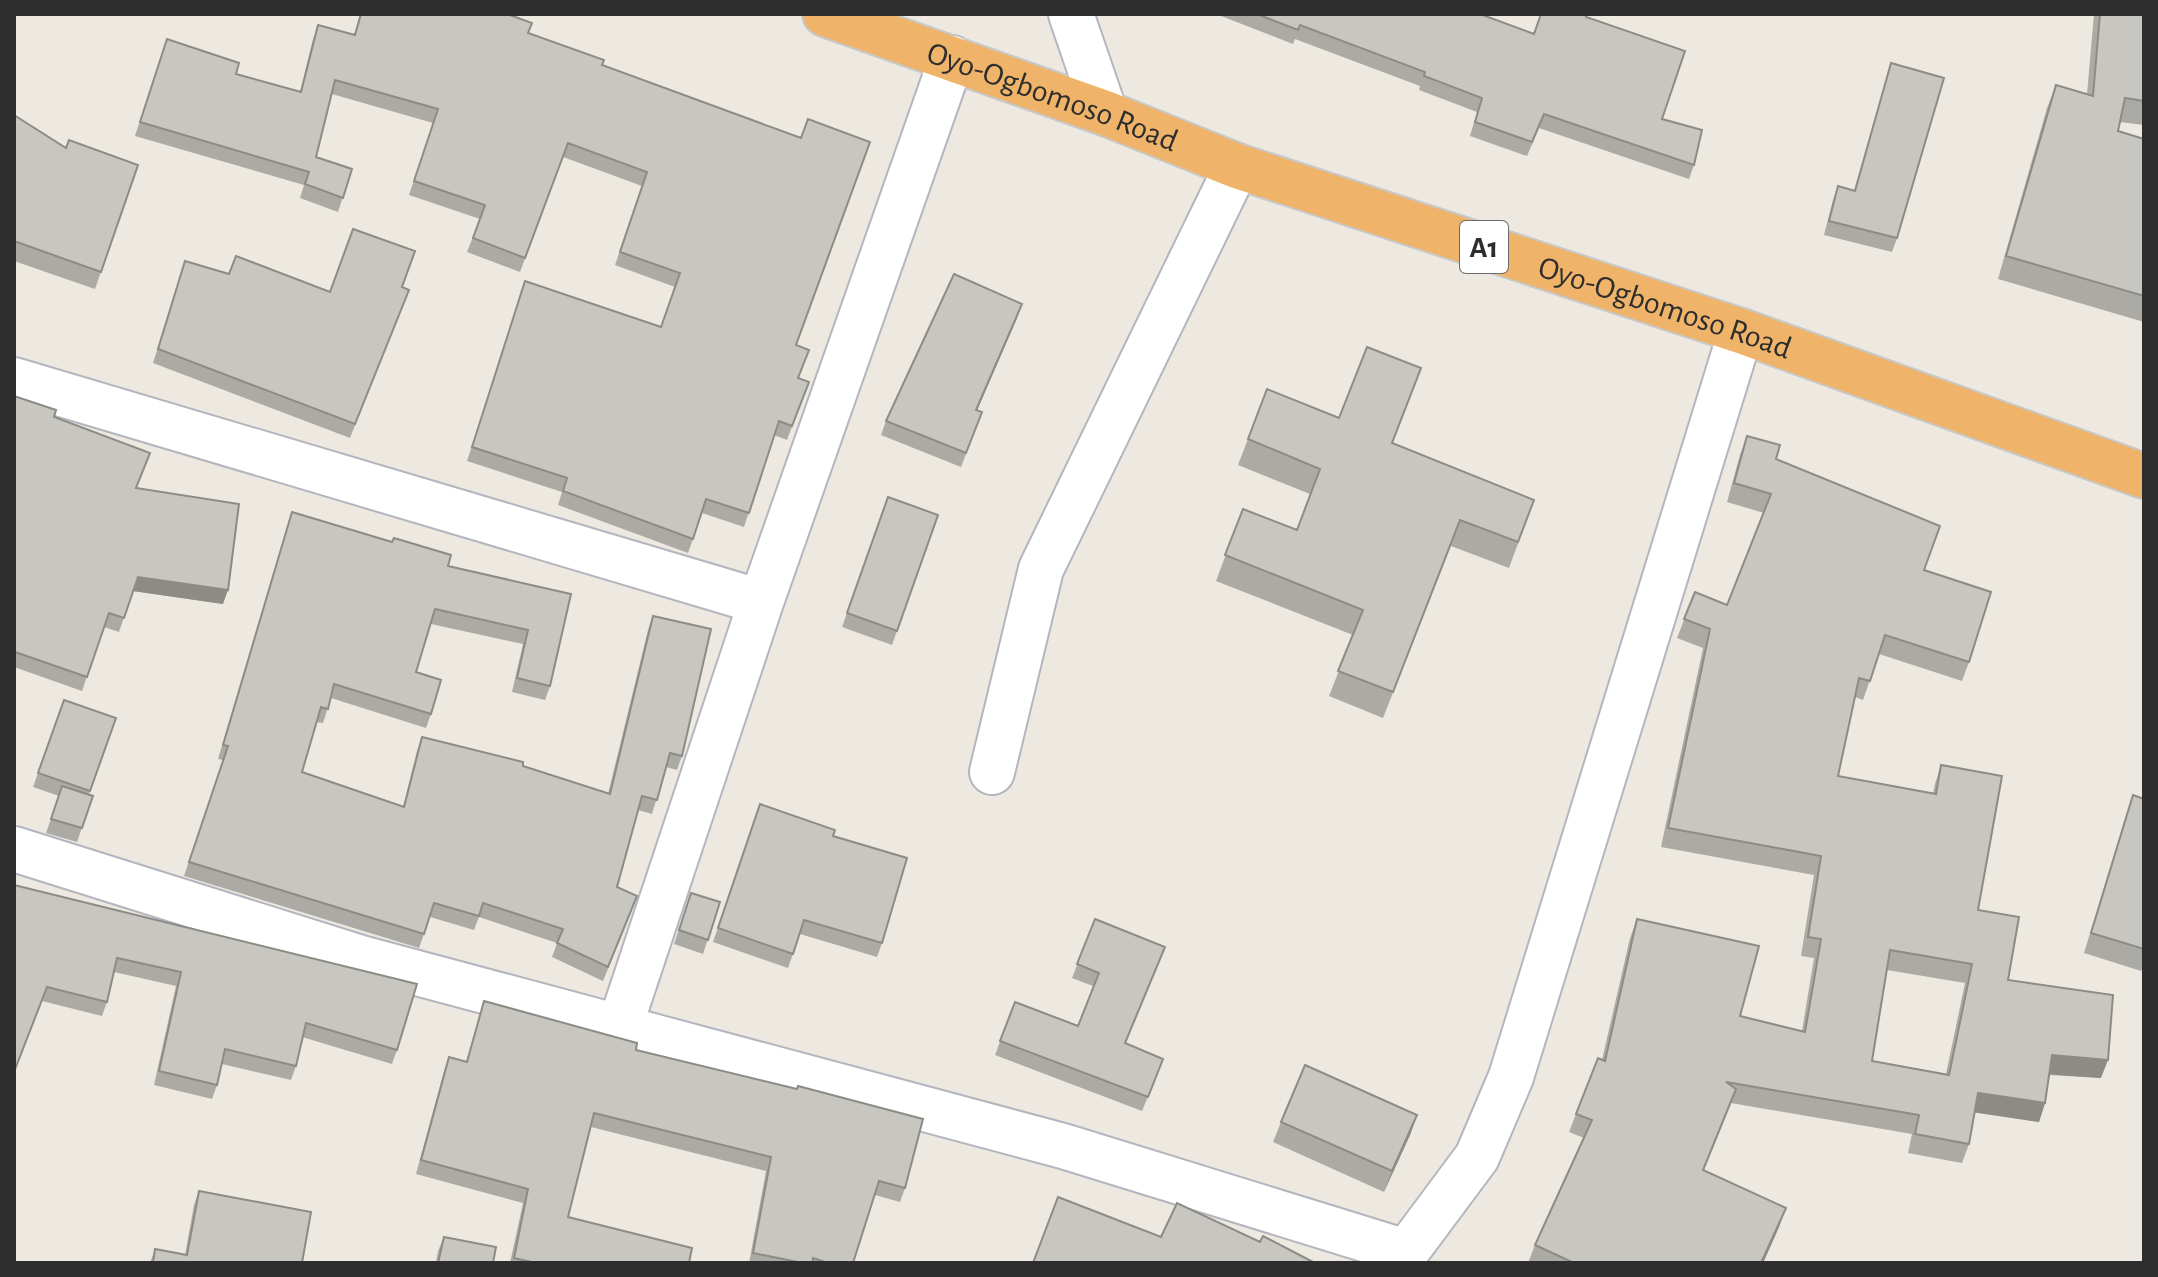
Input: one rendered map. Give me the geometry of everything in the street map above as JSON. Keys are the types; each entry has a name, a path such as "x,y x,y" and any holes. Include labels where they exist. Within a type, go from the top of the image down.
{"highway":[{"name":"Oyo-Ogbomoso Road","path":"825,14 1105,113 1237,166 1741,331 2144,476"}],"street":[{"path":"1071,14 1105,113"},
{"path":"620,1026 761,602 952,58"},
{"path":"992,772 1041,569 1237,166"},
{"path":"14,849 361,958 1063,1146 1402,1258 1477,1157 1511,1077 1741,331"},
{"path":"14,380 761,602"}],"building":[{"path":"361,14 507,14 532,23 528,33 604,60 602,65 801,138 808,119 870,142 796,345 809,350 798,378 809,382 792,426 779,421 749,513 706,499 693,539 563,491 567,478 472,447 525,281 661,327 680,273 620,252 647,172 568,143 525,258 473,238 485,205 414,181 438,109 335,80 316,157 352,169 343,198 305,184 309,172 140,122 167,39 239,63 236,74 301,92 318,25 355,35"},
{"path":"1257,14 1480,14 1534,34 1541,14 1587,14 1586,17 1685,51 1662,119 1702,130 1694,165 1544,114 1532,142 1475,122 1482,98 1424,76 1425,72 1300,25 1298,30"},
{"path":"2100,14 2144,14 2144,101 2125,98 2118,131 2144,139 2144,296 2006,256 2056,85 2093,96"},
{"path":"1891,63 1944,78 1897,238 1829,221 1838,186 1855,191"},
{"path":"14,115 66,148 69,140 138,165 101,272 14,241"},
{"path":"353,229 415,251 402,287 409,290 355,424 158,349 185,261 229,274 236,256 330,292"},
{"path":"954,274 1022,304 976,410 982,412 966,453 886,421"},
{"path":"1367,347 1421,368 1392,443 1534,500 1518,542 1460,520 1393,692 1338,671 1363,610 1225,555 1243,509 1297,530 1320,469 1248,439 1267,389 1339,418"},
{"path":"14,396 56,410 54,417 150,453 136,488 239,504 228,590 138,577 124,618 109,613 87,677 14,653"},
{"path":"1747,436 1780,445 1776,459 1940,526 1924,570 1991,592 1969,662 1885,635 1870,681 1859,678 1838,776 1936,794 1941,765 2002,776 1978,910 2019,917 2008,980 2113,995 2108,1060 2052,1055 2045,1103 1978,1093 1969,1144 1915,1134 1919,1115 1726,1082 1736,1089 1703,1170 1786,1208 1761,1263 1574,1263 1535,1245 1592,1120 1576,1114 1598,1058 1605,1061 1637,919 1759,946 1740,1016 1805,1032 1821,939 1808,937 1821,856 1668,828 1710,629 1684,619 1695,592 1727,605 1771,494 1734,483","holes":["1890,950 1972,964 1949,1075 1872,1061"]},
{"path":"888,497 938,515 897,631 847,613"},
{"path":"292,512 392,542 394,538 451,555 448,566 571,594 550,686 517,678 528,630 435,609 416,672 441,680 431,714 334,684 328,709 321,707 302,772 404,807 422,737 523,762 523,766 610,794 653,616 711,629 682,756 670,753 657,800 642,796 617,887 637,896 608,967 557,943 563,929 483,903 479,916 434,903 424,934 189,862 228,746 223,745"},
{"path":"64,700 116,718 90,791 38,773"},
{"path":"62,786 93,796 82,828 51,819"},
{"path":"2133,795 2144,799 2144,949 2091,933"},
{"path":"760,804 835,830 833,836 907,858 882,943 804,920 793,954 718,928"},
{"path":"14,885 417,984 397,1050 306,1023 296,1066 225,1049 217,1085 159,1071 181,972 117,958 107,1002 47,987 14,1072"},
{"path":"691,893 720,902 708,940 679,930"},
{"path":"1095,919 1165,947 1125,1043 1163,1059 1148,1097 1000,1041 1015,1002 1078,1026 1099,973 1077,964"},
{"path":"484,1001 637,1043 636,1050 797,1089 798,1086 923,1119 905,1188 879,1181 853,1263 828,1263 813,1258 812,1263 803,1263 753,1253 771,1157 594,1113 568,1217 692,1248 689,1263 536,1263 514,1258 528,1189 421,1160 449,1057 467,1062"},
{"path":"1305,1065 1417,1115 1392,1171 1281,1122"},
{"path":"199,1191 311,1212 302,1263 153,1263 155,1249 187,1255"},
{"path":"1058,1197 1161,1237 1177,1203 1260,1242 1263,1236 1315,1263 1033,1263"},
{"path":"444,1237 496,1247 493,1263 438,1263"}]}
